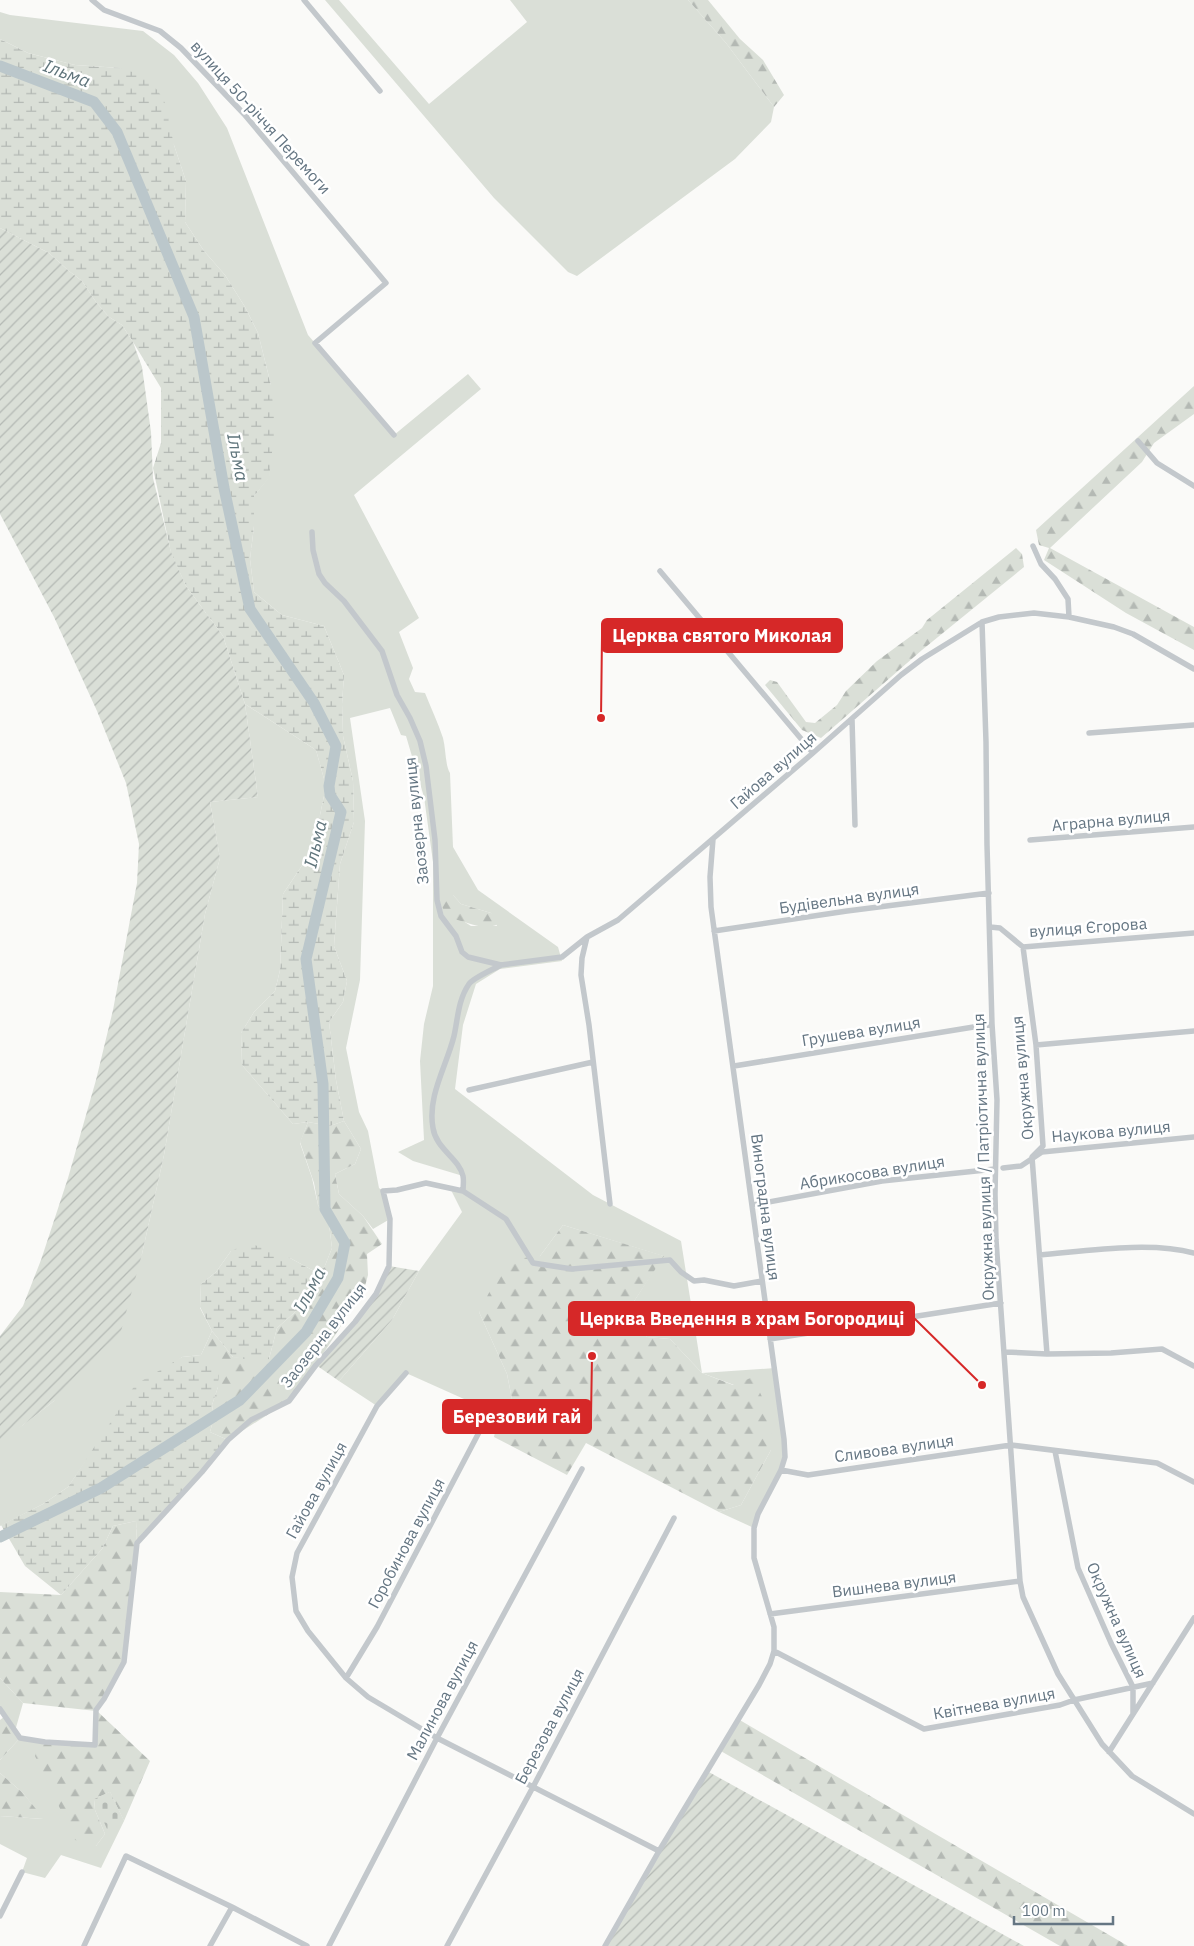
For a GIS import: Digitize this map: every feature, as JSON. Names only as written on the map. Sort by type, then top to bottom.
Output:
[{"type":"street","name":"вулиця 50-річчя Перемоги","points":[[92,0],[104,10],[160,31],[181,48],[244,114],[386,283],[315,343],[394,435]]},
{"type":"street","points":[[304,0],[380,91]]},
{"type":"street","points":[[1138,441],[1157,463],[1194,486]]},
{"type":"street","name":"Заозерна вулиця","points":[[312,532],[313,550],[319,574],[325,583],[344,601],[382,651],[396,695],[410,718],[420,741],[426,766],[435,840],[437,900],[442,916],[456,936],[462,952],[468,957],[501,965]]},
{"type":"street","points":[[1033,546],[1041,564],[1055,579],[1068,599],[1068,617]]},
{"type":"street","points":[[660,571],[813,753]]},
{"type":"street","name":"Гайова вулиця","points":[[501,965],[562,957],[587,937],[618,920],[915,664],[982,622],[998,617],[1034,613],[1068,617],[1114,626],[1133,634],[1194,669]]},
{"type":"street","name":"Окружна вулиця / Патріотична вулиця","points":[[982,622],[992,1024],[997,1100],[995,1169],[996,1240],[1020,1581],[1024,1597],[1058,1674],[1109,1752],[1132,1776],[1194,1814]]},
{"type":"street","points":[[852,719],[855,824]]},
{"type":"street","points":[[1089,733],[1194,724]]},
{"type":"street","name":"Аграрна вулиця","points":[[1030,840],[1194,827]]},
{"type":"street","name":"Виноградна вулиця","points":[[605,1946],[659,1851],[759,1685],[770,1664],[774,1651],[774,1627],[754,1558],[754,1528],[758,1514],[781,1470],[785,1457],[784,1439],[714,931],[710,877],[713,840]]},
{"type":"street","name":"Будівельна вулиця","points":[[714,931],[847,911],[988,893]]},
{"type":"street","name":"вулиця Єгорова","points":[[990,927],[1000,928],[1023,947],[1194,933]]},
{"type":"street","points":[[587,937],[582,958],[581,975],[610,1204]]},
{"type":"street","name":"Окружна вулиця","points":[[1023,947],[1036,1046],[1043,1146],[1032,1157],[1047,1354]]},
{"type":"street","points":[[501,965],[469,983],[458,1010],[454,1036],[442,1068],[432,1106],[432,1128],[437,1142],[463,1176],[463,1191],[506,1219],[533,1263],[572,1269],[670,1260],[681,1272],[694,1281],[704,1280],[734,1286],[762,1281]]},
{"type":"street","name":"Грушева вулиця","points":[[734,1066],[992,1024]]},
{"type":"street","points":[[1036,1046],[1112,1040],[1194,1030]]},
{"type":"street","points":[[470,1090],[593,1062]]},
{"type":"street","name":"Наукова вулиця","points":[[1003,1168],[1021,1166],[1032,1157],[1048,1150],[1194,1137]]},
{"type":"street","name":"Абрикосова вулиця","points":[[753,1205],[882,1181],[995,1169]]},
{"type":"street","name":"Заозерна вулиця","points":[[0,1709],[20,1738],[45,1742],[95,1745],[96,1710],[124,1662],[137,1543],[202,1472],[228,1440],[251,1420],[289,1400],[316,1365],[356,1322],[376,1294],[389,1266],[390,1219],[383,1191],[397,1190],[426,1183],[463,1191]]},
{"type":"street","points":[[1040,1255],[1130,1248],[1179,1249],[1194,1253]]},
{"type":"street","points":[[770,1339],[1001,1302]]},
{"type":"street","points":[[1004,1352],[1047,1354],[1110,1353],[1162,1349],[1194,1366]]},
{"type":"street","name":"Гайова вулиця","points":[[346,1678],[308,1631],[296,1611],[292,1577],[297,1553],[377,1406],[406,1373]]},
{"type":"street","name":"Горобинова вулиця","points":[[346,1678],[377,1627],[486,1419]]},
{"type":"street","name":"Сливова вулиця","points":[[781,1470],[808,1475],[1011,1445],[1157,1463],[1194,1482]]},
{"type":"street","name":"Окружна вулиця","points":[[1055,1451],[1078,1568],[1111,1643],[1133,1687],[1133,1713]]},
{"type":"street","name":"Малинова вулиця","points":[[329,1946],[437,1738],[582,1469]]},
{"type":"street","name":"Березова вулиця","points":[[447,1946],[674,1518]]},
{"type":"street","name":"Вишнева вулиця","points":[[770,1614],[1020,1581]]},
{"type":"street","points":[[1109,1752],[1194,1618]]},
{"type":"street","name":"Квітнева вулиця","points":[[774,1651],[924,1729],[1060,1705],[1074,1700],[1153,1683]]},
{"type":"street","points":[[346,1678],[368,1697],[437,1738],[659,1851]]},
{"type":"street","points":[[84,1946],[126,1856],[232,1907],[307,1946]]},
{"type":"street","points":[[0,1916],[22,1872]]},
{"type":"street","points":[[210,1946],[232,1907]]},
{"type":"green space","points":[[325,0],[339,0],[429,104],[527,22],[510,0],[688,0],[726,43],[774,107],[771,122],[735,159],[577,276],[568,272],[494,198]]},
{"type":"green space","points":[[688,0],[708,0],[740,39],[763,60],[784,95],[774,107],[726,43]]},
{"type":"green space","points":[[0,12],[10,15],[143,31],[174,55],[198,83],[227,128],[308,335],[394,435],[468,374],[481,389],[354,495],[419,618],[399,632],[413,668],[409,679],[415,692],[425,693],[443,738],[447,766],[450,773],[453,847],[478,890],[558,947],[562,961],[500,969],[476,984],[463,1025],[455,1089],[593,1195],[681,1241],[702,1373],[670,1339],[647,1337],[631,1306],[663,1256],[563,1225],[540,1256],[479,1312],[507,1374],[512,1399],[497,1422],[476,1413],[464,1399],[406,1373],[377,1406],[339,1381],[392,1320],[419,1271],[462,1212],[451,1190],[463,1191],[463,1176],[413,1161],[398,1152],[424,1140],[420,1061],[424,1024],[433,986],[433,862],[424,797],[406,736],[401,735],[390,708],[350,718],[365,821],[360,980],[346,1048],[359,1112],[368,1131],[379,1188],[383,1191],[390,1219],[373,1229],[363,1216],[339,1194],[335,1174],[355,1164],[361,1149],[344,1121],[336,1080],[329,1022],[343,1002],[347,981],[334,946],[340,864],[354,822],[353,781],[343,736],[342,704],[344,675],[324,626],[282,615],[254,592],[250,559],[254,526],[254,496],[269,477],[271,385],[258,333],[245,307],[225,275],[204,251],[185,222],[186,181],[174,145],[120,68],[75,65],[28,53],[0,39]],"holes":[[[453,895],[461,904],[491,913],[497,926],[471,926],[460,919]]]},
{"type":"green space","points":[[0,39],[28,53],[75,65],[120,68],[148,77],[164,100],[174,145],[186,181],[185,222],[204,251],[225,275],[245,307],[258,333],[271,385],[275,427],[269,478],[254,496],[254,526],[250,559],[254,592],[282,615],[324,626],[344,675],[342,704],[343,736],[353,781],[354,822],[340,864],[334,946],[347,981],[343,1002],[329,1022],[336,1080],[344,1121],[330,1126],[308,1122],[293,1124],[242,1065],[241,1033],[254,1012],[275,991],[280,970],[283,894],[313,849],[326,786],[316,750],[245,704],[223,636],[186,586],[171,553],[153,468],[161,443],[161,388],[122,325],[109,317],[82,281],[49,253],[0,228]]},
{"type":"green space","points":[[0,228],[49,253],[82,281],[96,302],[109,317],[122,325],[133,342],[142,367],[151,432],[153,478],[171,552],[186,586],[223,636],[245,704],[258,797],[210,802],[220,858],[205,914],[164,1155],[142,1254],[120,1335],[94,1366],[54,1401],[18,1429],[0,1440],[0,1336],[23,1306],[41,1260],[68,1178],[96,1080],[113,1010],[137,883],[139,844],[126,783],[97,711],[54,617],[0,514]]},
{"type":"green space","points":[[1194,386],[1194,414],[1154,443],[1142,462],[1050,548],[1194,627],[1194,650],[1126,613],[1044,560],[1049,548],[1039,545],[1036,530]]},
{"type":"green space","points":[[1016,548],[1022,554],[1024,567],[922,650],[821,738],[802,730],[765,685],[770,680],[777,682],[806,722],[815,723],[837,705],[846,691],[877,661],[922,628],[927,620]]},
{"type":"green space","points":[[245,704],[316,750],[326,786],[313,849],[283,894],[280,970],[275,991],[254,1012],[241,1033],[242,1065],[293,1124],[308,1122],[300,1143],[312,1178],[318,1205],[329,1224],[332,1248],[324,1268],[314,1271],[290,1258],[231,1251],[216,1272],[201,1284],[200,1308],[212,1331],[201,1355],[182,1357],[124,1405],[68,1487],[43,1504],[0,1526],[0,1439],[23,1425],[54,1401],[142,1254],[164,1155],[205,914],[220,858],[210,802],[258,797]]},
{"type":"green space","points":[[443,892],[453,895],[461,904],[491,913],[503,921],[497,925],[483,927],[448,918],[439,901]]},
{"type":"green space","points":[[344,1121],[361,1149],[355,1164],[335,1174],[339,1194],[363,1216],[382,1244],[367,1254],[368,1275],[364,1290],[316,1365],[289,1401],[228,1440],[210,1432],[214,1417],[212,1405],[218,1387],[201,1355],[212,1331],[233,1357],[269,1359],[277,1328],[302,1306],[320,1286],[314,1271],[324,1268],[332,1248],[329,1224],[318,1205],[314,1183],[300,1142],[308,1122],[330,1126]]},
{"type":"green space","points":[[563,1225],[664,1256],[631,1306],[647,1337],[670,1339],[702,1373],[733,1385],[753,1377],[772,1419],[771,1450],[741,1505],[719,1512],[586,1443],[567,1475],[494,1437],[497,1422],[512,1399],[507,1374],[479,1312],[506,1260],[540,1256]]},
{"type":"green space","points":[[249,1243],[290,1258],[314,1271],[320,1286],[302,1306],[277,1328],[269,1359],[258,1361],[233,1357],[212,1331],[200,1307],[201,1284],[216,1272],[231,1251]]},
{"type":"green space","points":[[389,1266],[419,1271],[392,1320],[339,1381],[316,1365],[363,1312]]},
{"type":"green space","points":[[201,1355],[219,1367],[218,1387],[212,1405],[214,1417],[210,1432],[228,1440],[137,1543],[136,1521],[113,1526],[102,1549],[61,1595],[25,1566],[1,1525],[43,1504],[68,1487],[135,1385],[182,1357]]},
{"type":"green space","points":[[775,1368],[785,1457],[754,1528],[719,1512],[741,1505],[771,1450],[734,1385],[702,1373]]},
{"type":"green space","points":[[136,1521],[137,1543],[124,1662],[96,1710],[150,1761],[124,1821],[110,1792],[94,1799],[95,1810],[105,1834],[96,1846],[75,1840],[35,1756],[39,1741],[95,1745],[96,1711],[23,1703],[0,1678],[0,1592],[61,1595],[102,1549],[113,1526]]},
{"type":"green space","points":[[0,1678],[23,1703],[15,1731],[0,1709]]},
{"type":"green space","points":[[5,1716],[20,1738],[0,1760],[0,1720]]},
{"type":"green space","points":[[738,1719],[1128,1946],[1060,1946],[719,1750]]},
{"type":"green space","points":[[20,1738],[39,1741],[96,1846],[105,1834],[95,1810],[94,1799],[110,1792],[124,1821],[101,1868],[61,1855],[45,1878],[22,1872],[27,1858],[0,1844],[0,1816],[43,1819],[23,1793],[0,1773],[0,1760]]},
{"type":"green space","points":[[707,1771],[1024,1946],[606,1946]]},
{"type":"green space","points":[[0,1773],[23,1793],[44,1819],[0,1816]]},
{"type":"green space","points":[[110,1792],[124,1821],[107,1829],[94,1799]]},
{"type":"waterway","name":"Ільма","points":[[0,66],[94,102],[117,132],[194,317],[224,488],[250,609],[314,703],[336,746],[329,786],[330,795],[341,812],[306,959],[323,1084],[325,1209],[345,1243],[338,1278],[306,1332],[240,1400],[101,1488],[0,1537]]},
{"type":"place","name":"Церква святого Миколая","points":[[601,718]]},
{"type":"place","name":"Березовий гай","points":[[592,1356]]},
{"type":"place","name":"Церква Введення в храм Богородиці","points":[[982,1385]]}]
